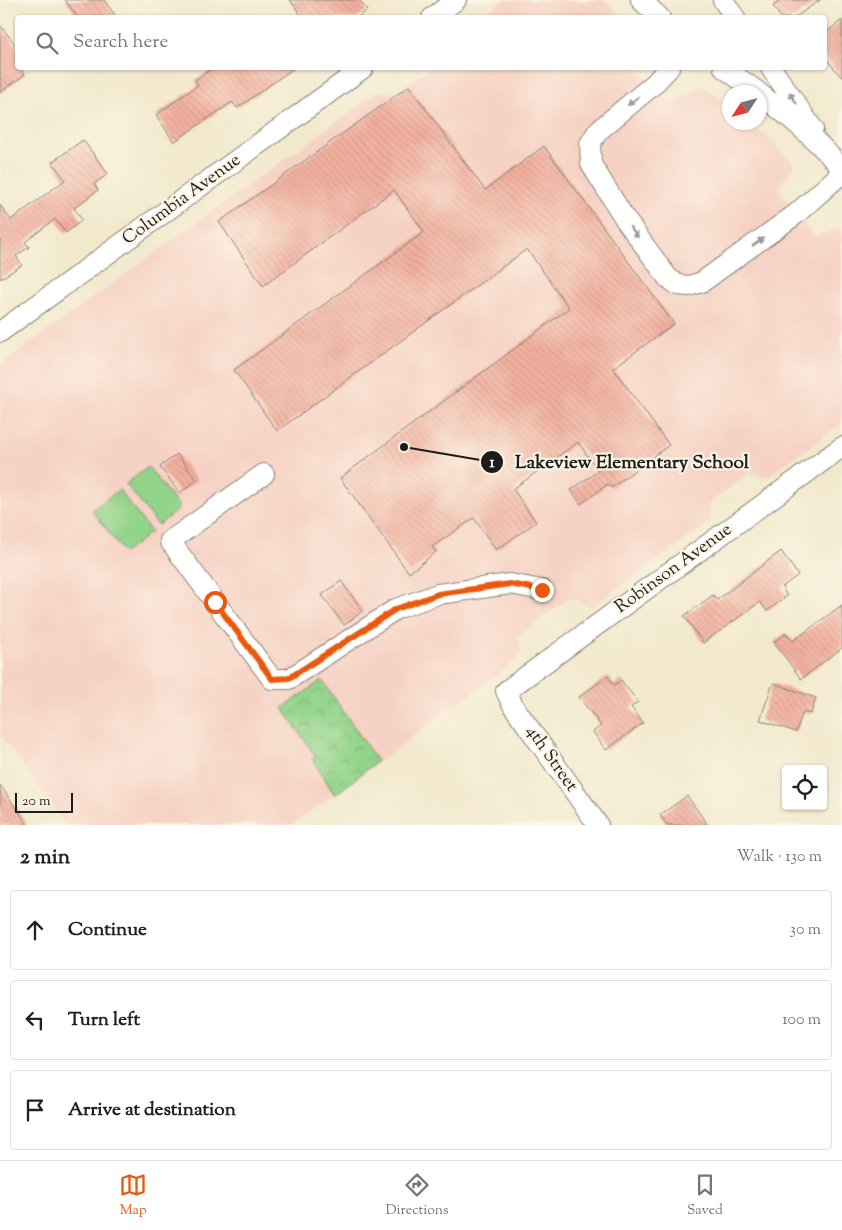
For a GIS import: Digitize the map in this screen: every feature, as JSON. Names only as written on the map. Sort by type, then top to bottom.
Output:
[{"type":"street","points":[[436,15],[456,0]]},
{"type":"street","points":[[642,0],[657,15]]},
{"type":"street","points":[[723,0],[733,15]]},
{"type":"street","name":"Columbia Avenue","points":[[0,332],[360,70]]},
{"type":"street","points":[[666,70],[654,84],[598,131],[590,144],[591,164],[625,219],[668,278],[678,285],[689,286],[702,282],[796,214],[842,171],[772,70]]},
{"type":"street","points":[[727,70],[748,85]]},
{"type":"street","points":[[767,99],[829,154]]},
{"type":"street","name":"Robinson Avenue","points":[[506,691],[842,447]]},
{"type":"street","points":[[264,474],[170,541],[272,679],[289,678],[396,609],[438,594],[510,584],[542,590]]},
{"type":"street","name":"4th Street","points":[[506,691],[514,707],[598,825]]},
{"type":"shaded area","points":[[504,0],[605,0],[619,15],[483,15]]},
{"type":"shaded area","points":[[427,70],[639,70],[674,105],[702,86],[722,101],[722,130],[758,130],[794,164],[779,190],[814,237],[842,227],[842,423],[767,477],[750,472],[709,504],[711,522],[591,607],[569,598],[518,636],[521,649],[517,660],[292,825],[66,825],[0,734],[0,365],[379,91],[394,94]]},
{"type":"green space","points":[[148,467],[180,508],[158,525],[126,484]]},
{"type":"green space","points":[[119,490],[151,532],[124,553],[92,510]]},
{"type":"green space","points":[[322,680],[377,761],[335,795],[312,759],[316,757],[283,708]]},
{"type":"building","points":[[65,0],[104,0],[115,15],[76,15]]},
{"type":"building","points":[[290,0],[359,0],[367,10],[361,15],[301,15]]},
{"type":"building","points":[[782,0],[820,0],[798,15],[779,15],[773,6]]},
{"type":"building","points":[[842,20],[842,78],[827,60],[827,32]]},
{"type":"building","points":[[0,25],[15,44],[15,70],[22,70],[25,74],[0,93]]},
{"type":"building","points":[[210,70],[291,70],[237,108],[232,102],[174,142],[156,115],[198,85],[195,80]]},
{"type":"building","points":[[409,86],[485,190],[544,146],[674,324],[613,368],[669,445],[611,488],[608,484],[581,504],[571,490],[598,471],[578,442],[513,489],[536,522],[496,550],[474,518],[432,547],[436,552],[409,573],[340,478],[569,308],[527,249],[277,431],[234,370],[424,232],[394,190],[263,286],[219,222]]},
{"type":"building","points":[[83,140],[108,174],[94,184],[98,190],[74,208],[82,220],[66,233],[55,219],[25,242],[29,247],[16,256],[22,265],[0,279],[0,205],[11,220],[65,180],[52,162]]},
{"type":"building","points":[[177,454],[197,480],[180,493],[160,467]]},
{"type":"building","points":[[781,551],[798,575],[782,587],[787,596],[767,611],[760,602],[703,643],[684,616],[713,595],[717,600]]},
{"type":"building","points":[[341,581],[363,611],[344,625],[322,595]]},
{"type":"building","points":[[842,605],[842,648],[801,679],[774,642],[786,633],[793,641]]},
{"type":"building","points":[[608,676],[614,685],[621,680],[638,702],[631,707],[643,723],[606,750],[593,732],[601,726],[579,697]]},
{"type":"building","points":[[773,683],[816,698],[811,714],[803,712],[796,732],[760,720]]},
{"type":"building","points":[[0,785],[28,825],[0,825]]},
{"type":"building","points":[[687,796],[708,825],[667,825],[660,815]]},
{"type":"place","name":"Lakeview Elementary School","points":[[404,447]]},
{"type":"route","points":[[215,602],[272,679],[289,678],[396,609],[438,594],[510,584],[542,590]]}]
